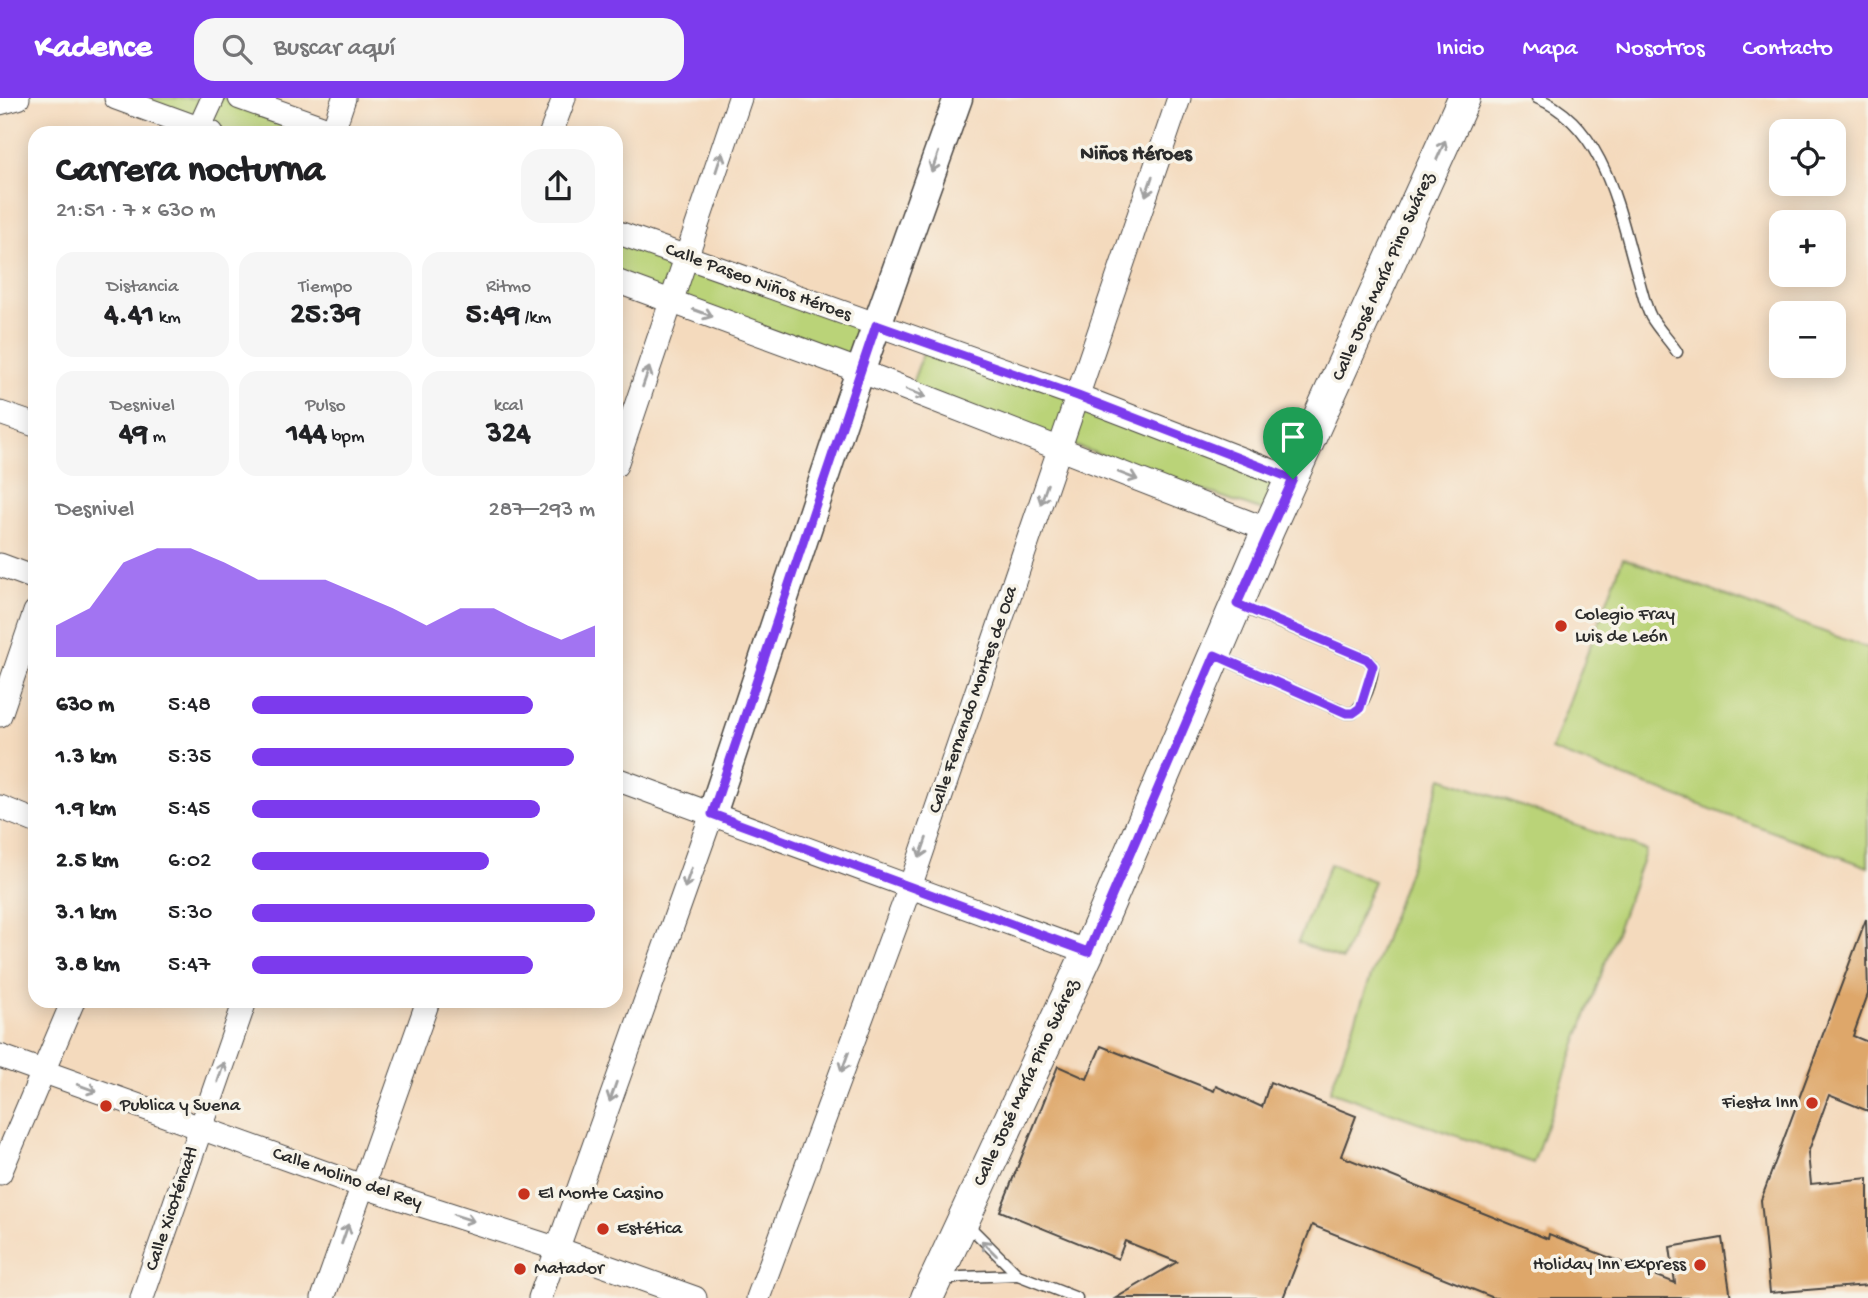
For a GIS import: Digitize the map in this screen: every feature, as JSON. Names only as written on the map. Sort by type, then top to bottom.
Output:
[{"type":"main road","name":"Calle José María Pino Suárez","points":[[930,1291],[1088,952],[1268,530],[1464,98]]},
{"type":"street","points":[[0,103],[18,98]]},
{"type":"street","points":[[116,98],[190,126]]},
{"type":"street","points":[[205,126],[213,98]]},
{"type":"street","points":[[240,98],[319,126]]},
{"type":"street","points":[[337,126],[344,98]]},
{"type":"street","points":[[554,126],[564,98]]},
{"type":"street","points":[[623,445],[740,98]]},
{"type":"street","points":[[540,1298],[712,814],[860,371],[958,98]]},
{"type":"street","name":"Calle Fernando Montes de Oca","points":[[758,1298],[910,887],[1179,98]]},
{"type":"street","name":"Calle Paseo Niños Héroes","points":[[623,235],[1078,396],[1293,479]]},
{"type":"street","points":[[623,284],[860,371],[1268,530]]},
{"type":"street","points":[[0,413],[28,423]]},
{"type":"street","points":[[0,565],[28,575]]},
{"type":"street","points":[[0,715],[28,632]]},
{"type":"street","points":[[623,782],[1088,952]]},
{"type":"street","points":[[0,807],[28,818]]},
{"type":"street","points":[[0,1173],[70,1008]]},
{"type":"street","name":"Calle Xicoténcatl","points":[[142,1298],[243,1008]]},
{"type":"street","points":[[323,1298],[426,1008]]},
{"type":"street","name":"Calle Molino del Rey","points":[[0,1056],[362,1186],[558,1249],[695,1298]]},
{"type":"lane","points":[[1536,98],[1549,103],[1577,125],[1592,145],[1611,186],[1650,316],[1677,352]]},
{"type":"lane","points":[[1215,655],[1346,713],[1353,713],[1360,708],[1373,673],[1373,666],[1367,659],[1237,604]]},
{"type":"lane","points":[[963,1219],[1018,1275]]},
{"type":"lane","points":[[930,1291],[961,1277],[1018,1275],[1077,1298]]},
{"type":"green space","points":[[116,98],[240,98],[319,126],[193,126]]},
{"type":"green space","points":[[623,235],[876,325],[860,371],[623,284]]},
{"type":"green space","points":[[927,343],[1281,469],[1263,511],[910,389]]},
{"type":"green space","points":[[1623,558],[1868,648],[1868,867],[1551,750]]},
{"type":"green space","points":[[1442,778],[1646,850],[1533,1163],[1330,1091]]},
{"type":"green space","points":[[1330,864],[1374,881],[1342,960],[1298,942]]},
{"type":"building","name":"Fiesta Inn","points":[[1866,919],[1868,994],[1853,1036],[1868,1042],[1868,1111],[1829,1095],[1808,1153],[1811,1184],[1868,1178],[1868,1285],[1770,1293],[1761,1200]]},
{"type":"building","points":[[1101,1046],[1214,1091],[1216,1086],[1262,1107],[1270,1082],[1356,1116],[1341,1156],[1548,1239],[1549,1234],[1675,1283],[1670,1247],[1722,1238],[1731,1298],[1494,1298],[1312,1225],[1283,1298],[1116,1298],[1177,1262],[1125,1241],[1118,1259],[1000,1211],[1058,1066],[1087,1079]]},
{"type":"place","name":"Colegio Fray Luis de León","points":[[1561,626]]},
{"type":"place","name":"Fiesta Inn","points":[[1812,1103]]},
{"type":"place","name":"Publica y Suena","points":[[106,1106]]},
{"type":"place","name":"El Monte Casino","points":[[524,1194]]},
{"type":"place","name":"Estética","points":[[603,1229]]},
{"type":"place","name":"Holiday Inn Express","points":[[1700,1265]]},
{"type":"place","name":"Matador","points":[[520,1269]]},
{"type":"district","name":"Niños Héroes","points":[[1136,155]]},
{"type":"route","points":[[876,325],[1078,396],[1293,479],[1237,604],[1367,659],[1373,666],[1373,673],[1360,708],[1353,713],[1346,713],[1215,655],[1088,952],[712,814],[876,325]]}]
